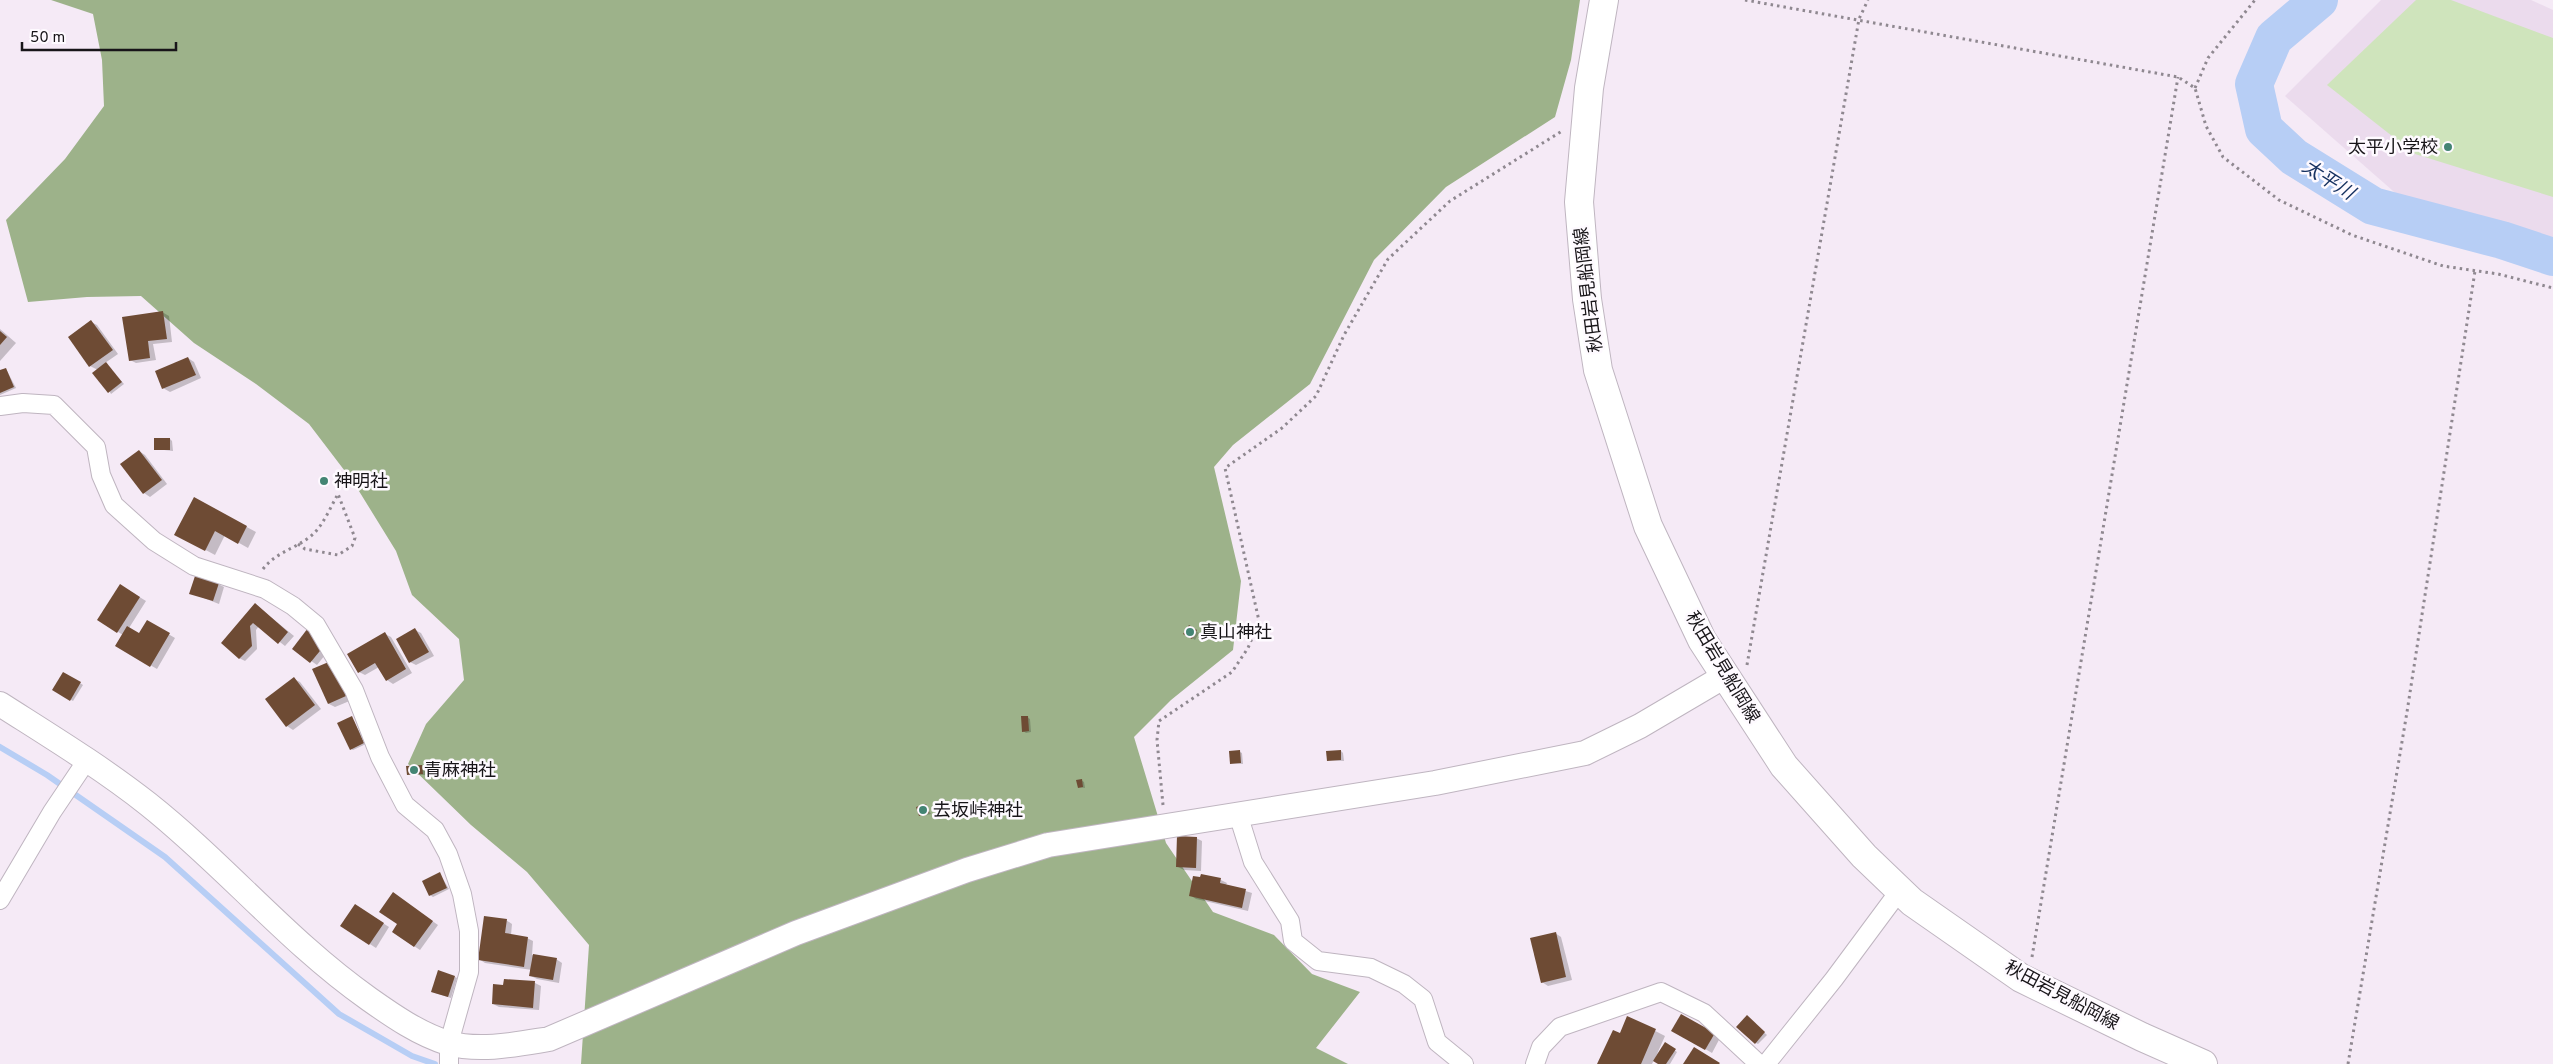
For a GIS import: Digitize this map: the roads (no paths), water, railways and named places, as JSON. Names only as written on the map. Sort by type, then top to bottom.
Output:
[{"type":"main road","name":"秋田岩見船岡線","points":[[1604,0],[1586,116],[1579,202],[1587,298],[1598,370],[1648,526],[1702,640],[1784,766],[1864,856],[1912,902],[2028,981],[2203,1064]]},
{"type":"street","points":[[0,406],[23,403],[54,405],[96,447],[101,475],[114,506],[154,542],[194,566],[266,589],[293,606],[316,625],[354,690],[380,757],[405,805],[435,830],[448,854],[462,894],[469,931],[469,972],[449,1054]]},
{"type":"street","points":[[449,1054],[473,1046],[509,1046],[549,1039],[796,933],[967,870],[1048,845],[1435,783],[1584,753],[1640,726],[1732,687]]},
{"type":"street","points":[[0,704],[87,760],[148,804],[330,972],[419,1031],[449,1054]]},
{"type":"street","points":[[0,900],[52,812],[87,760]]},
{"type":"street","points":[[1238,814],[1253,862],[1290,920],[1293,941],[1318,961],[1371,968],[1404,984],[1423,998],[1437,1042],[1464,1064]]},
{"type":"street","points":[[1766,1064],[1834,979],[1900,890]]},
{"type":"street","points":[[1535,1064],[1541,1047],[1560,1027],[1661,992],[1704,1013],[1759,1064]]},
{"type":"waterway","name":"太平川","points":[[2319,0],[2274,38],[2254,84],[2264,129],[2294,157],[2373,206],[2502,240],[2553,257]]},
{"type":"waterway","points":[[0,747],[47,775],[165,857],[339,1014],[412,1056],[435,1064]]},
{"type":"place","name":"太平小学校","points":[[2448,147]]},
{"type":"place","name":"神明社","points":[[324,481]]},
{"type":"place","name":"真山神社","points":[[1190,632]]},
{"type":"place","name":"青麻神社","points":[[414,770]]},
{"type":"place","name":"去坂峠神社","points":[[923,810]]}]
